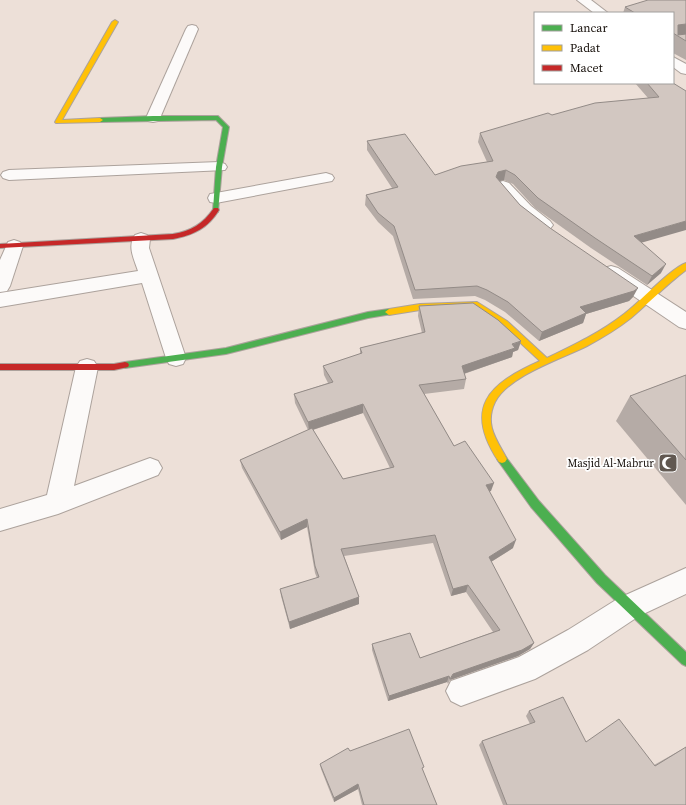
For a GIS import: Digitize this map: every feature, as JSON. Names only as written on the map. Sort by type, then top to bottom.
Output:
[{"type":"street","points":[[583,0],[601,12]]},
{"type":"street","points":[[0,286],[7,246],[179,236],[201,228],[209,222],[216,210],[219,167],[226,127],[221,120],[213,118],[153,118],[58,122],[115,22]]},
{"type":"street","points":[[153,118],[192,29]]},
{"type":"street","points":[[674,62],[686,70]]},
{"type":"street","points":[[9,175],[219,167]]},
{"type":"street","points":[[216,198],[326,178]]},
{"type":"street","points":[[503,186],[525,210],[560,237]]},
{"type":"street","points":[[140,239],[140,248],[176,358]]},
{"type":"street","points":[[598,263],[686,322]]},
{"type":"street","points":[[686,266],[618,323],[581,345],[508,382],[495,394],[487,410],[485,422],[488,433],[500,455],[535,504],[596,574],[686,660]]},
{"type":"street","points":[[0,300],[149,275]]},
{"type":"street","points":[[0,367],[114,367],[226,351],[368,315],[420,307],[474,304],[504,323],[546,362]]},
{"type":"street","points":[[58,503],[87,367]]},
{"type":"street","points":[[0,520],[58,503],[150,468]]},
{"type":"street","points":[[461,691],[525,669],[578,640],[629,607],[686,581]]},
{"type":"building","points":[[648,0],[686,0],[686,24],[678,25],[678,35],[686,34],[686,41],[674,34],[674,12],[633,12],[625,7]]},
{"type":"building","points":[[648,84],[674,84],[686,91],[686,221],[634,236],[666,264],[652,276],[538,198],[515,175],[506,170],[498,172],[496,177],[520,205],[550,228],[638,288],[634,291],[580,307],[586,313],[542,332],[508,302],[477,286],[415,290],[394,226],[378,213],[366,195],[398,187],[367,141],[405,134],[435,175],[461,166],[493,161],[480,133],[548,113],[552,115],[595,103],[659,97]]},
{"type":"building","points":[[473,303],[498,320],[521,341],[512,344],[515,348],[462,366],[466,379],[419,385],[454,446],[465,441],[494,483],[486,485],[516,540],[489,557],[534,643],[522,650],[453,674],[450,679],[449,676],[389,696],[372,644],[410,633],[420,658],[500,630],[468,585],[453,589],[435,535],[341,549],[359,597],[289,622],[280,589],[319,577],[315,566],[307,519],[280,532],[240,460],[312,428],[343,479],[394,467],[363,404],[308,422],[294,394],[333,382],[323,366],[362,353],[360,348],[425,332],[419,306]]},
{"type":"building","points":[[686,375],[686,460],[630,396]]},
{"type":"building","points":[[563,697],[586,742],[619,719],[655,766],[686,747],[686,805],[507,805],[482,741],[535,722],[529,711]]},
{"type":"building","points":[[409,729],[424,767],[422,768],[437,805],[364,805],[358,784],[334,798],[320,764],[348,748],[350,751]]},
{"type":"traffic: fast","points":[[100,120],[218,118],[226,127],[219,167],[216,210]]},
{"type":"traffic: fast","points":[[125,365],[226,351],[368,315],[389,312]]},
{"type":"traffic: fast","points":[[502,459],[535,504],[601,579],[686,660]]},
{"type":"traffic: slow","points":[[100,120],[58,122],[115,22]]},
{"type":"traffic: slow","points":[[502,459],[490,439],[486,419],[487,409],[491,400],[498,391],[507,382],[527,370],[593,339],[610,328],[627,316],[686,266]]},
{"type":"traffic: slow","points":[[389,312],[420,307],[474,304],[504,323],[546,362]]},
{"type":"traffic: jam","points":[[0,246],[173,237],[195,231],[206,223],[216,210]]},
{"type":"traffic: jam","points":[[0,367],[114,367],[125,365]]},
{"type":"place","name":"Masjid Al-Mabrur","points":[[668,463]]}]
